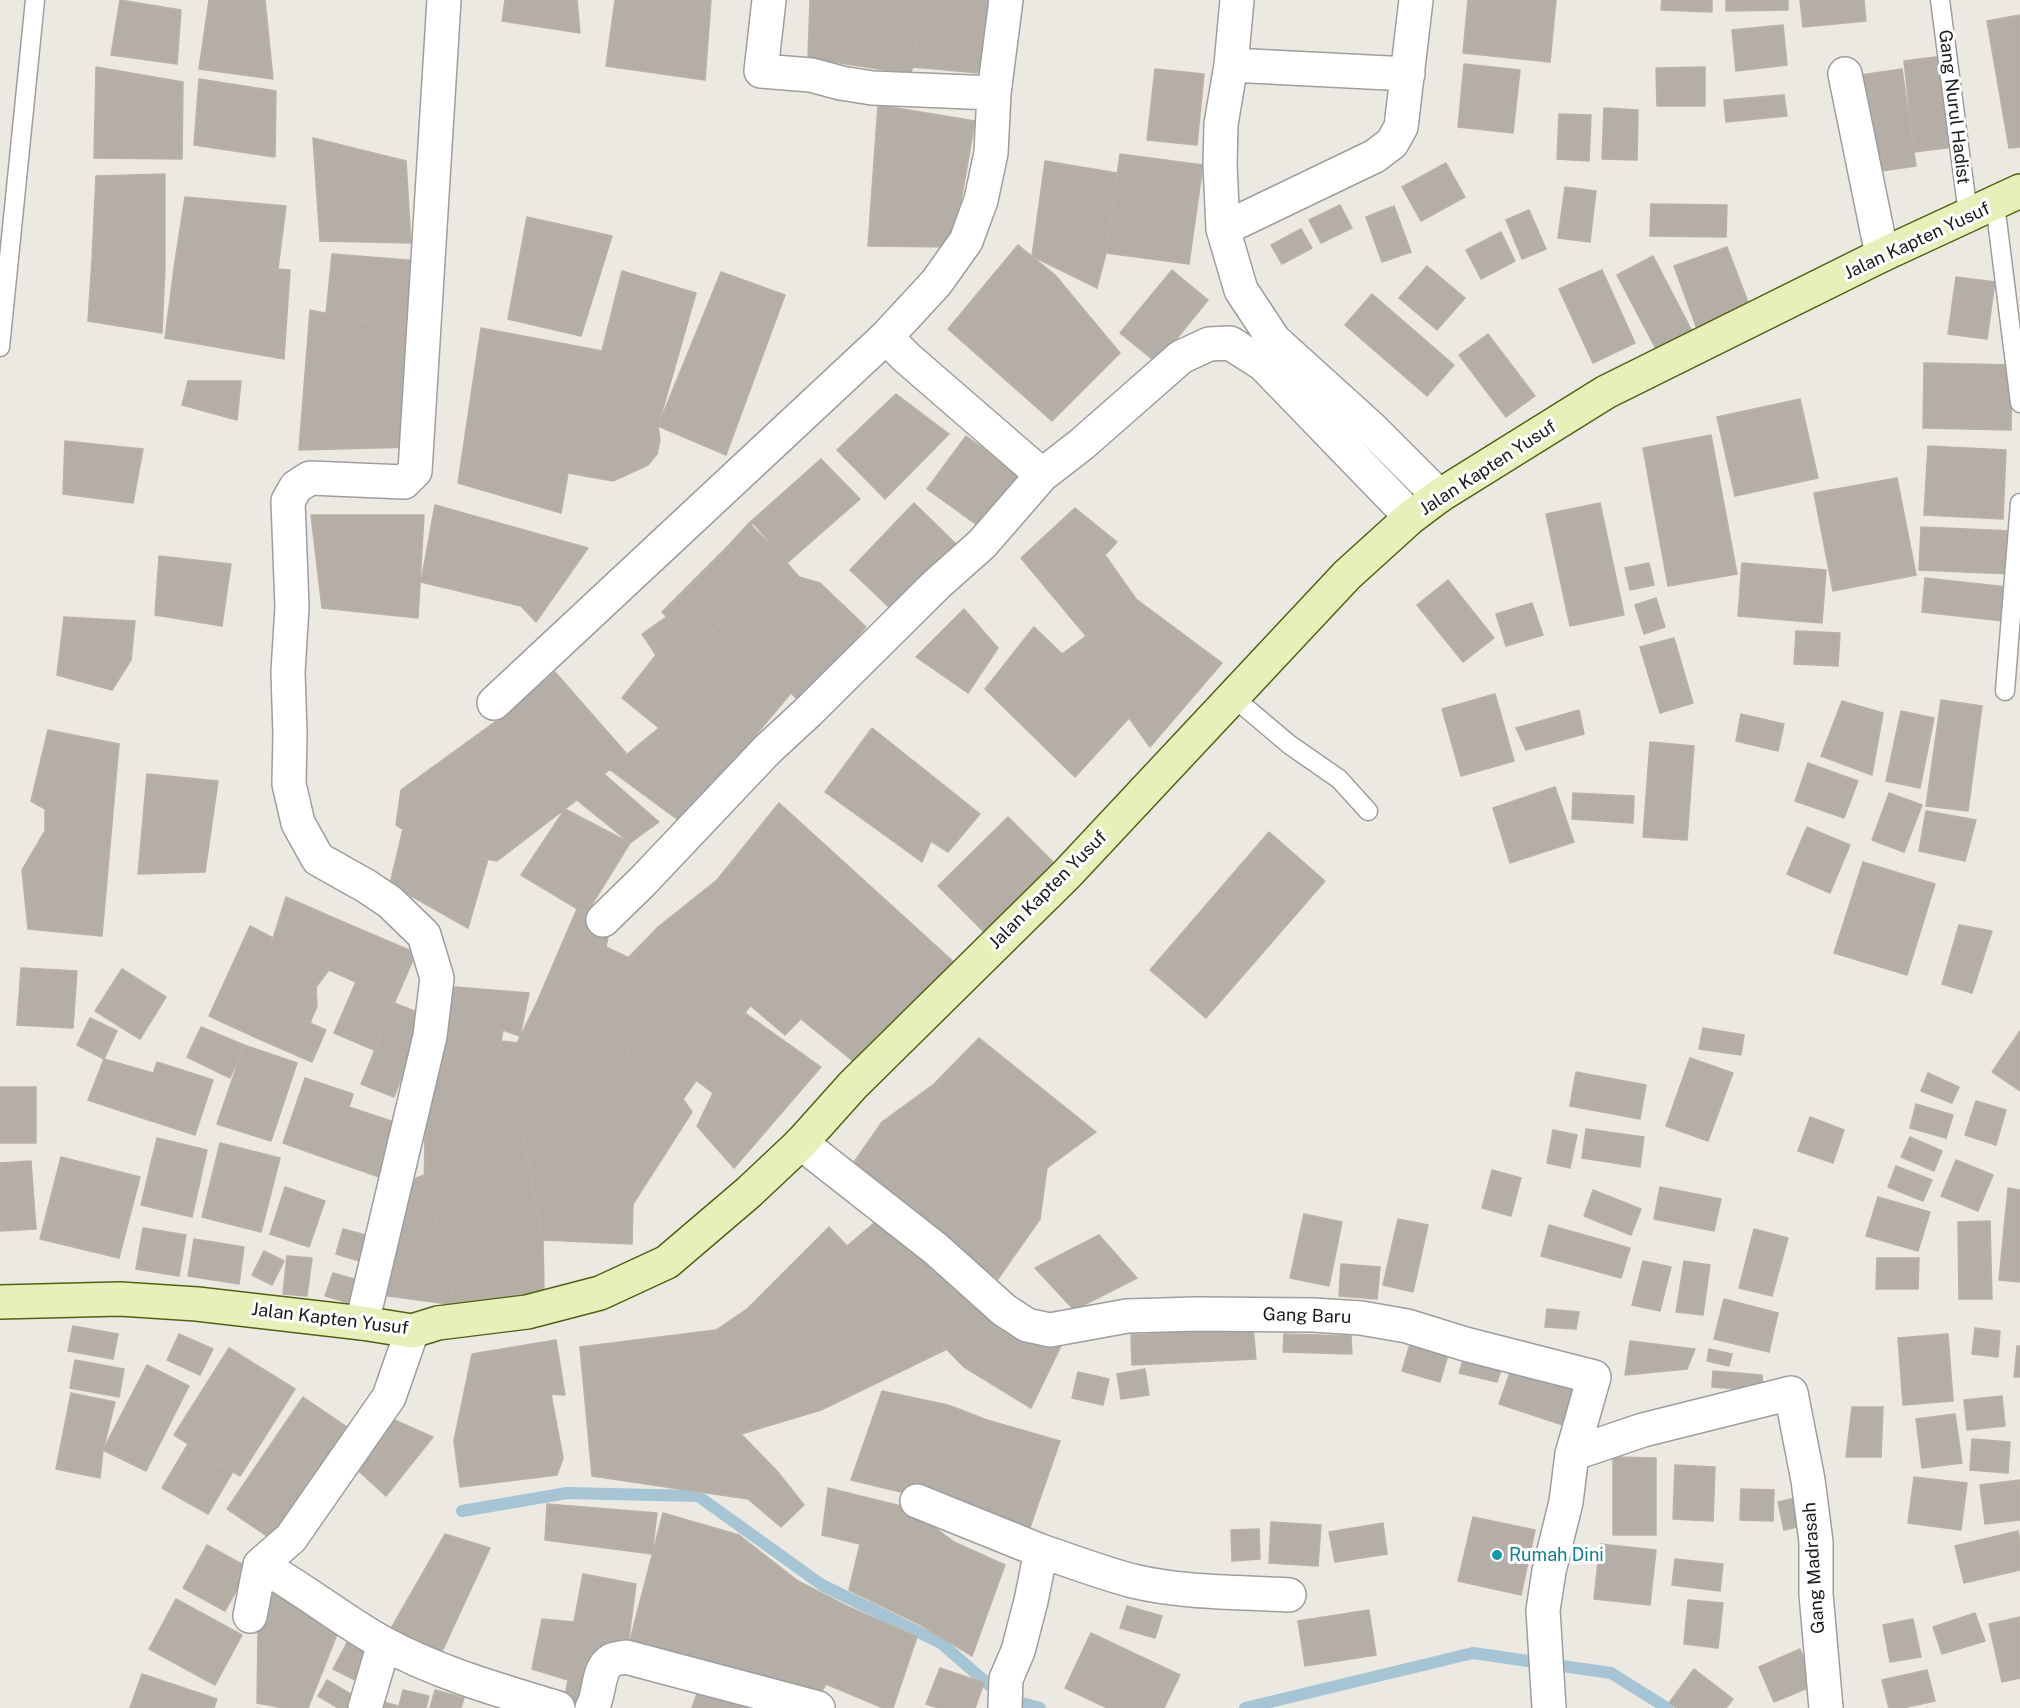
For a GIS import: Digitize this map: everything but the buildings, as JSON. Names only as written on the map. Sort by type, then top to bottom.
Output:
[{"type":"main road","name":"Jalan Kapten Yusuf","points":[[0,1302],[120,1299],[196,1304],[412,1331],[438,1323],[527,1312],[600,1293],[667,1262],[749,1192],[801,1143],[853,1084],[1067,874],[1347,575],[1411,517],[1439,496],[1606,392],[1882,255],[1994,203]]},
{"type":"street","points":[[362,1323],[430,1036],[437,978],[424,935],[390,902],[318,859],[298,823],[289,784],[288,672],[292,607],[288,501],[296,487],[310,478],[404,482],[416,471],[444,0]]},
{"type":"street","points":[[769,0],[761,71],[811,75],[872,88],[994,93]]},
{"type":"street","points":[[494,703],[886,337],[936,283],[966,241],[981,200],[991,153],[994,93],[1006,0]]},
{"type":"street","points":[[1237,0],[1231,65],[1221,124],[1220,165],[1223,229],[1241,290],[1274,340],[1370,427],[1439,496]]},
{"type":"street","points":[[1223,229],[1375,156],[1392,143],[1401,127],[1416,0]]},
{"type":"street","points":[[1231,65],[1408,74]]},
{"type":"street","points":[[1845,74],[1882,255]]},
{"type":"street","points":[[886,337],[907,358],[1042,475]]},
{"type":"street","points":[[603,920],[767,750],[816,705],[937,584],[982,544],[1042,475],[1082,444],[1181,357],[1209,344],[1230,343],[1263,364],[1411,517]]},
{"type":"street","name":"Gang Baru","points":[[801,1143],[936,1249],[1004,1310],[1027,1325],[1050,1330],[1127,1317],[1196,1314],[1313,1315],[1361,1318],[1407,1326],[1465,1344],[1594,1377],[1572,1454],[1566,1502],[1549,1572],[1543,1610],[1548,1699]]},
{"type":"street","points":[[250,1616],[260,1565],[291,1538],[389,1396],[412,1331]]},
{"type":"street","name":"Gang Madrasah","points":[[1572,1454],[1643,1430],[1791,1393],[1808,1480],[1816,1542],[1816,1594],[1826,1708]]},
{"type":"street","points":[[917,1501],[1041,1551],[1133,1581],[1224,1592],[1289,1595]]},
{"type":"street","points":[[1006,1694],[1031,1601],[1041,1551]]},
{"type":"street","points":[[260,1565],[384,1644],[465,1680],[558,1708]]},
{"type":"street","points":[[365,1708],[384,1644]]},
{"type":"street","points":[[592,1708],[602,1670],[612,1660],[626,1657],[818,1708]]},
{"type":"lane","points":[[0,346],[35,0]]},
{"type":"lane","name":"Gang Nurul Hadist","points":[[1940,0],[1994,203]]},
{"type":"lane","points":[[1994,203],[2020,403]]},
{"type":"lane","points":[[2005,691],[2020,503]]},
{"type":"lane","points":[[1232,696],[1290,746],[1339,779],[1368,811]]},
{"type":"waterway","points":[[462,1511],[567,1493],[698,1496],[822,1585],[941,1643],[1004,1698],[1040,1708]]},
{"type":"waterway","points":[[1245,1708],[1473,1653],[1611,1673],[1667,1708]]},
{"type":"place","name":"Rumah Dini","points":[[1497,1555]]}]
